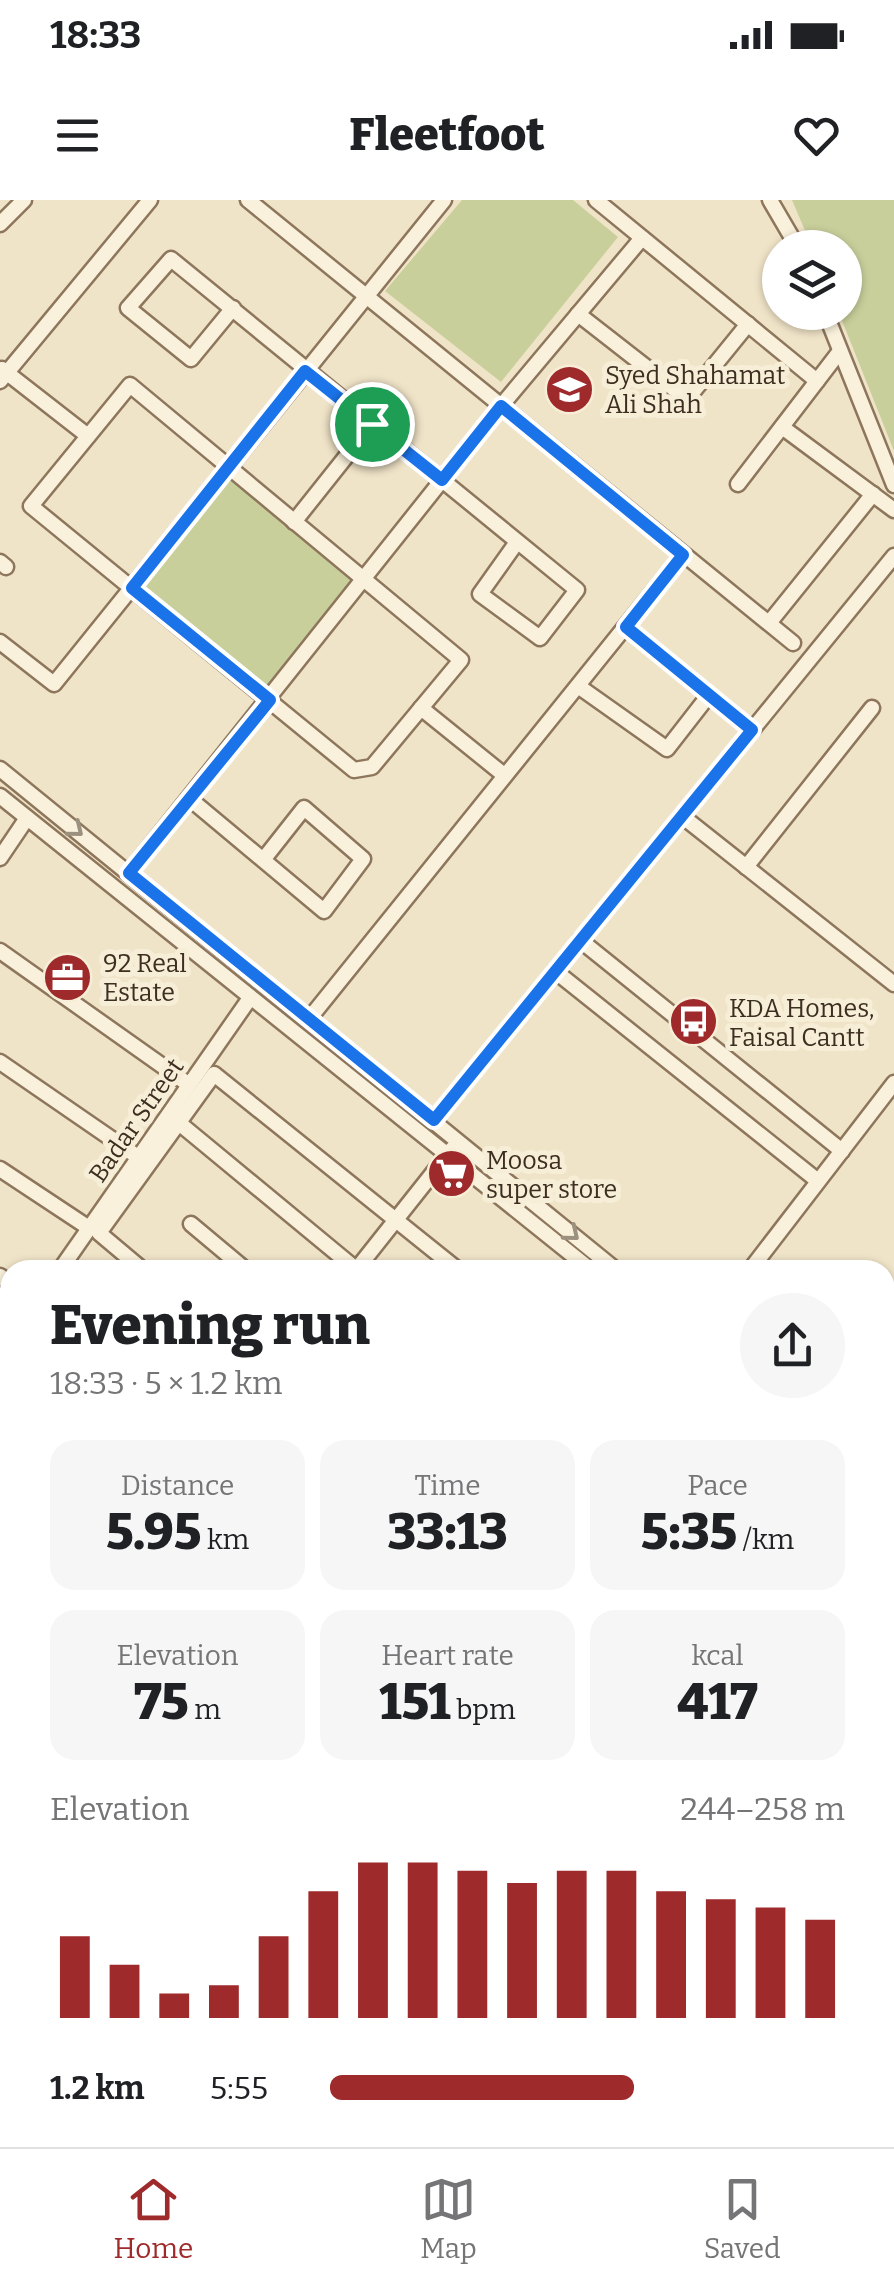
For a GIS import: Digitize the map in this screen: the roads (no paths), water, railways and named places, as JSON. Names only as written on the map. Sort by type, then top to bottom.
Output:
[{"type":"street","points":[[0,224],[24,200]]},
{"type":"street","points":[[88,436],[2,374],[150,200]]},
{"type":"street","points":[[248,200],[793,643]]},
{"type":"street","points":[[0,642],[54,684],[444,200]]},
{"type":"street","points":[[596,200],[818,381]]},
{"type":"street","points":[[770,200],[788,230]]},
{"type":"street","points":[[129,873],[501,406],[642,238]]},
{"type":"street","points":[[233,308],[191,359],[128,308],[171,259],[233,308],[305,371],[577,590],[540,638],[480,594],[517,542]]},
{"type":"street","points":[[578,314],[687,398],[748,324]]},
{"type":"street","points":[[832,330],[894,485]]},
{"type":"street","points":[[738,484],[840,351]]},
{"type":"street","points":[[130,385],[461,660],[372,767],[354,770],[32,506],[88,436],[130,385]]},
{"type":"street","points":[[294,522],[372,424]]},
{"type":"street","points":[[782,427],[894,510]]},
{"type":"street","points":[[769,623],[873,494]]},
{"type":"street","points":[[309,1020],[683,555]]},
{"type":"street","points":[[434,1120],[894,556]]},
{"type":"street","points":[[626,627],[752,730]]},
{"type":"street","points":[[578,686],[667,749],[709,695]]},
{"type":"street","points":[[421,708],[504,775]]},
{"type":"street","points":[[746,867],[872,708]]},
{"type":"street","points":[[0,770],[604,1260]]},
{"type":"street","points":[[0,796],[580,1260]]},
{"type":"street","points":[[190,798],[262,860],[324,911],[363,859],[304,808],[262,860]]},
{"type":"street","points":[[682,816],[894,984]]},
{"type":"street","points":[[0,858],[28,818]]},
{"type":"street","points":[[580,940],[842,1151]]},
{"type":"street","points":[[0,951],[188,1084]]},
{"type":"street","points":[[555,972],[818,1182]]},
{"type":"street","name":"Badar Street","points":[[67,1260],[250,998]]},
{"type":"street","points":[[0,1062],[138,1157]]},
{"type":"street","points":[[130,1260],[98,1234],[214,1074],[446,1260]]},
{"type":"street","points":[[758,1260],[894,1082]]},
{"type":"street","points":[[179,1122],[344,1260]]},
{"type":"street","points":[[364,1260],[459,1141]]},
{"type":"street","points":[[0,1169],[88,1228]]},
{"type":"street","points":[[191,1224],[234,1260]]},
{"type":"place","name":"Syed Shahamat Ali Shah","points":[[570,389]]},
{"type":"place","name":"92 Real Estate","points":[[68,977]]},
{"type":"place","name":"KDA Homes, Faisal Cantt","points":[[694,1022]]},
{"type":"place","name":"Moosa super store","points":[[451,1174]]}]
